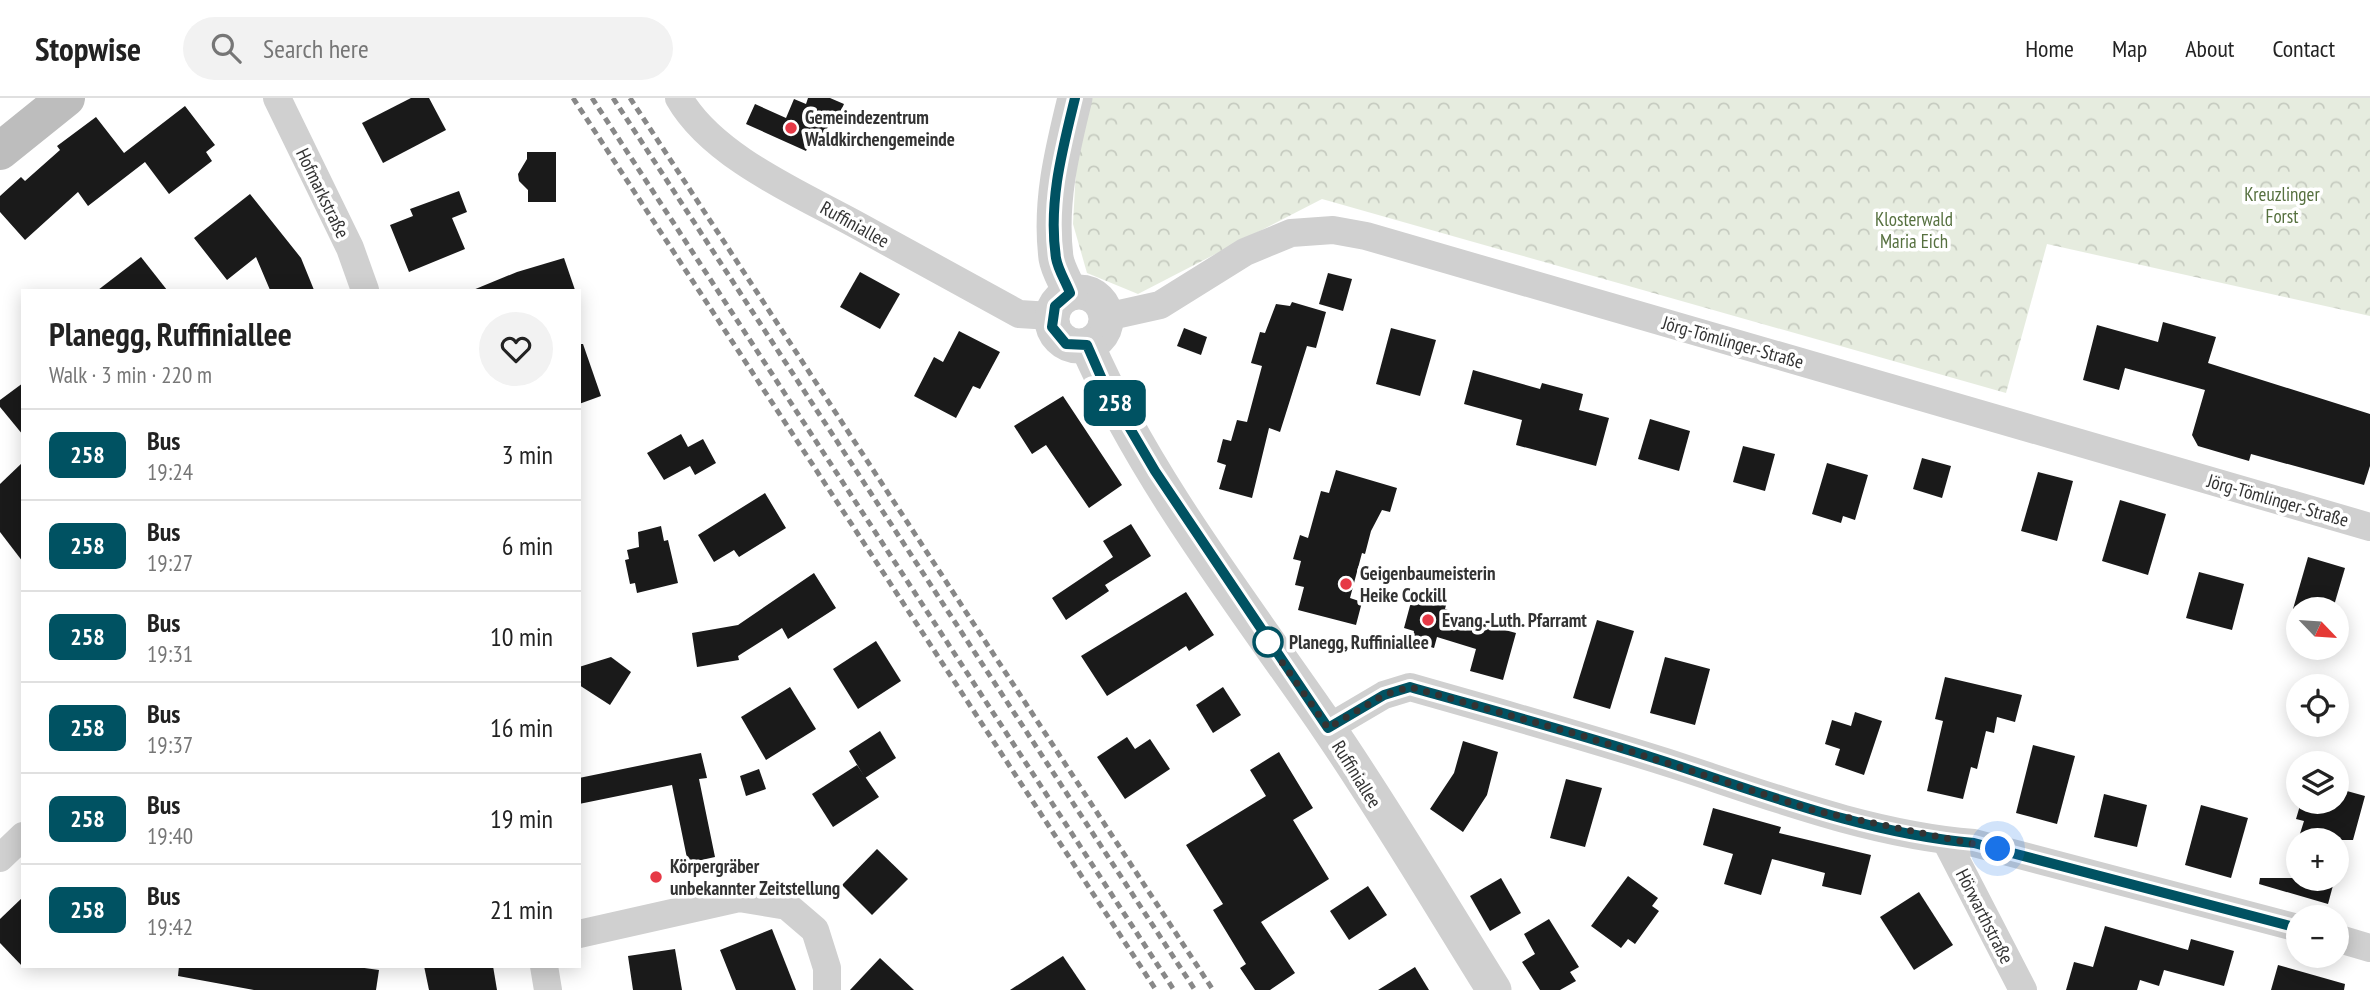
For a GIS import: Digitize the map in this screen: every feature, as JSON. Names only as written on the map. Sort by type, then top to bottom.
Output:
[{"type":"main road","points":[[0,150],[66,98]]},
{"type":"street","name":"Hofmarkstraße","points":[[277,98],[350,248],[365,289]]},
{"type":"street","name":"Ruffiniallee","points":[[679,98],[709,134],[737,156],[1019,314],[1094,296],[1104,309],[1096,331],[1105,386],[1155,471],[1328,728],[1494,990]]},
{"type":"street","points":[[1075,98],[1057,175],[1056,261],[1061,305],[1052,327],[1066,344],[1096,331]]},
{"type":"street","name":"Jörg-Tömlinger-Straße","points":[[1096,331],[1160,305],[1245,252],[1291,233],[1333,230],[1379,240],[2370,527]]},
{"type":"street","points":[[1328,728],[1384,695],[1410,687],[1583,736],[1816,811],[1947,841],[1974,843],[2286,925]]},
{"type":"street","points":[[0,858],[21,838]]},
{"type":"street","name":"Hörwarthstraße","points":[[1947,841],[2024,990]]},
{"type":"street","points":[[581,934],[739,898],[787,906],[815,930],[827,968],[827,990]]},
{"type":"street","points":[[2349,942],[2370,948]]},
{"type":"street","points":[[544,968],[548,990]]},
{"type":"green space","name":"Klosterwald Maria Eich","points":[[1091,98],[2370,98],[2370,316],[2047,244],[2006,393],[1322,199],[1138,294],[1087,273],[1073,224],[1077,151]]},
{"type":"building","points":[[411,98],[429,98],[446,130],[383,163],[362,123]]},
{"type":"building","name":"Gemeindezentrum Waldkirchengemeinde","points":[[808,98],[830,98],[844,104],[835,124],[830,122],[824,136],[815,132],[806,151],[746,124],[755,104],[786,118],[794,99],[806,104]]},
{"type":"building","points":[[185,106],[215,145],[206,152],[212,161],[169,194],[145,162],[88,206],[78,192],[25,240],[0,212],[0,196],[21,177],[25,181],[60,150],[57,146],[96,117],[124,153]]},
{"type":"building","points":[[527,152],[556,152],[556,202],[528,202],[528,190],[519,181],[518,174],[527,159]]},
{"type":"building","points":[[459,191],[467,212],[452,218],[465,249],[409,272],[390,225],[413,216],[410,209]]},
{"type":"building","points":[[250,194],[301,258],[314,289],[270,289],[256,257],[227,280],[194,238]]},
{"type":"building","points":[[141,257],[166,289],[99,289]]},
{"type":"building","points":[[564,258],[575,289],[475,289],[517,272]]},
{"type":"building","points":[[860,272],[900,294],[880,329],[840,307]]},
{"type":"building","points":[[1328,273],[1352,279],[1343,311],[1319,304]]},
{"type":"building","points":[[1292,302],[1326,312],[1316,348],[1307,346],[1280,432],[1269,428],[1252,498],[1219,489],[1226,465],[1217,462],[1223,439],[1231,441],[1237,420],[1247,422],[1262,366],[1251,363],[1260,332],[1265,333],[1276,304],[1290,306]]},
{"type":"building","points":[[2163,322],[2216,337],[2208,363],[2370,414],[2370,466],[2364,485],[2251,454],[2249,461],[2198,446],[2192,435],[2205,390],[2125,368],[2119,390],[2083,380],[2097,325],[2158,342]]},
{"type":"building","points":[[1184,328],[1207,337],[1201,355],[1177,346]]},
{"type":"building","points":[[1391,328],[1436,340],[1420,396],[1376,384]]},
{"type":"building","points":[[959,331],[1000,352],[980,389],[973,386],[956,418],[914,396],[934,357],[943,362]]},
{"type":"building","points":[[581,344],[583,344],[601,396],[581,403]]},
{"type":"building","points":[[1473,370],[1540,389],[1542,383],[1583,394],[1579,410],[1609,418],[1596,466],[1516,445],[1522,420],[1464,404]]},
{"type":"building","points":[[21,384],[21,433],[0,407],[0,400]]},
{"type":"building","points":[[1063,396],[1122,485],[1089,508],[1046,445],[1032,454],[1014,426]]},
{"type":"building","points":[[1650,419],[1690,431],[1679,471],[1638,459]]},
{"type":"building","points":[[681,434],[688,447],[703,439],[716,463],[695,475],[690,466],[664,480],[647,453]]},
{"type":"building","points":[[1743,446],[1775,454],[1765,491],[1733,482]]},
{"type":"building","points":[[1922,458],[1951,466],[1942,498],[1913,489]]},
{"type":"building","points":[[1827,463],[1868,475],[1855,520],[1843,516],[1841,523],[1812,514]]},
{"type":"building","points":[[21,464],[21,559],[0,532],[0,484]]},
{"type":"building","points":[[1336,470],[1397,488],[1390,512],[1382,510],[1371,531],[1365,554],[1362,553],[1350,598],[1362,602],[1356,625],[1298,610],[1304,587],[1295,585],[1301,561],[1293,559],[1300,535],[1308,538],[1321,491],[1329,493]]},
{"type":"building","points":[[2038,472],[2073,481],[2057,541],[2021,531]]},
{"type":"building","points":[[765,493],[786,528],[739,557],[734,550],[714,562],[698,535]]},
{"type":"building","points":[[2120,500],[2166,514],[2148,575],[2102,561]]},
{"type":"building","points":[[1131,524],[1151,556],[1105,585],[1109,591],[1066,620],[1052,598],[1113,557],[1103,541]]},
{"type":"building","points":[[661,526],[664,541],[668,540],[678,583],[637,593],[635,583],[630,584],[625,560],[629,559],[627,550],[639,547],[638,532]]},
{"type":"building","points":[[2308,557],[2345,568],[2337,597],[2296,597]]},
{"type":"building","points":[[2199,572],[2244,584],[2232,630],[2186,618]]},
{"type":"building","points":[[814,573],[836,608],[788,639],[782,628],[738,656],[739,660],[697,667],[692,633],[738,625]]},
{"type":"building","points":[[1425,591],[1448,597],[1445,609],[1451,611],[1450,615],[1516,633],[1503,680],[1470,671],[1476,649],[1437,637],[1434,648],[1411,642],[1414,631],[1404,628],[1411,602],[1422,604]]},
{"type":"building","points":[[1186,592],[1214,635],[1189,651],[1186,646],[1107,696],[1081,656]]},
{"type":"building","points":[[1597,620],[1634,631],[1610,709],[1573,698]]},
{"type":"building","points":[[876,641],[901,681],[858,709],[833,669]]},
{"type":"building","points":[[611,657],[631,672],[610,705],[581,686],[581,666]]},
{"type":"building","points":[[1665,657],[1710,669],[1695,725],[1650,713]]},
{"type":"building","points":[[1945,677],[2022,695],[2015,722],[1997,717],[1994,733],[1986,731],[1977,769],[1971,767],[1963,799],[1927,791],[1943,721],[1935,719]]},
{"type":"building","points":[[790,687],[816,729],[766,760],[741,717]]},
{"type":"building","points":[[1223,687],[1241,715],[1213,733],[1196,705]]},
{"type":"building","points":[[1855,712],[1882,721],[1864,775],[1835,765],[1840,749],[1825,744],[1832,720],[1851,726]]},
{"type":"building","points":[[880,731],[896,758],[865,778],[849,751]]},
{"type":"building","points":[[1127,737],[1135,749],[1150,739],[1170,769],[1125,799],[1097,757]]},
{"type":"building","points":[[1463,741],[1498,752],[1487,795],[1463,832],[1430,809],[1454,773]]},
{"type":"building","points":[[2033,745],[2075,756],[2057,824],[2016,813]]},
{"type":"building","points":[[1279,752],[1313,808],[1293,820],[1329,879],[1261,922],[1295,973],[1270,990],[1255,990],[1240,968],[1246,964],[1213,910],[1223,904],[1186,845],[1266,796],[1250,770]]},
{"type":"building","points":[[701,753],[707,778],[699,779],[715,857],[688,863],[672,785],[581,804],[581,778]]},
{"type":"building","points":[[857,765],[879,797],[833,827],[812,794]]},
{"type":"building","points":[[759,769],[766,789],[746,796],[740,776]]},
{"type":"building","points":[[1566,779],[1602,788],[1585,847],[1550,838]]},
{"type":"building","points":[[2349,792],[2365,796],[2353,840],[2349,840],[2349,828],[2302,828],[2304,821],[2296,819],[2297,814],[2349,814]]},
{"type":"building","points":[[2104,794],[2147,805],[2137,847],[2094,837]]},
{"type":"building","points":[[2201,805],[2248,818],[2231,878],[2185,865]]},
{"type":"building","points":[[1713,808],[1781,827],[1779,833],[1871,855],[1861,895],[1822,886],[1825,873],[1772,859],[1761,895],[1724,884],[1733,854],[1703,845]]},
{"type":"building","points":[[877,849],[908,879],[872,915],[842,885]]},
{"type":"building","points":[[1628,876],[1658,898],[1652,906],[1659,911],[1635,944],[1628,939],[1621,948],[1591,926]]},
{"type":"building","points":[[1501,878],[1521,913],[1490,931],[1470,896]]},
{"type":"building","points":[[2260,878],[2286,878],[2286,891],[2332,891],[2328,904],[2259,884]]},
{"type":"building","points":[[1368,886],[1387,915],[1349,940],[1330,911]]},
{"type":"building","points":[[1919,892],[1953,945],[1914,970],[1880,917]]},
{"type":"building","points":[[21,899],[21,965],[0,943],[0,919]]},
{"type":"building","points":[[1549,919],[1579,967],[1570,972],[1576,981],[1560,990],[1540,990],[1522,962],[1535,954],[1524,934]]},
{"type":"building","points":[[2105,926],[2188,950],[2191,939],[2234,951],[2224,986],[2164,970],[2159,986],[2140,980],[2137,990],[2066,990],[2074,962],[2093,967]]},
{"type":"building","points":[[772,929],[796,990],[736,990],[720,950]]},
{"type":"building","points":[[675,949],[682,990],[633,990],[628,956]]},
{"type":"building","points":[[1063,956],[1086,990],[1010,990]]},
{"type":"building","points":[[880,958],[914,990],[850,990]]},
{"type":"building","points":[[2278,965],[2345,984],[2344,990],[2271,990]]},
{"type":"building","points":[[1415,967],[1429,990],[1378,990]]},
{"type":"building","points":[[179,968],[379,970],[376,990],[254,990],[178,976]]},
{"type":"building","points":[[424,968],[493,968],[497,990],[429,990]]},
{"type":"railway","points":[[573,98],[1156,990]]},
{"type":"railway","points":[[592,98],[1174,990]]},
{"type":"railway","points":[[613,98],[1195,990]]},
{"type":"railway","points":[[630,98],[1213,990]]},
{"type":"bus line","name":"258","points":[[1075,98],[1057,175],[1055,218],[1056,261],[1070,293],[1061,298],[1055,306],[1051,316],[1052,327],[1066,344],[1076,347],[1087,345],[1105,386],[1155,471],[1328,728],[1384,695],[1410,687],[1583,736],[1816,811],[1947,841],[1974,843],[2286,925]]},
{"type":"place","name":"Gemeindezentrum Waldkirchengemeinde","points":[[791,128]]},
{"type":"place","name":"Geigenbaumeisterin Heike Cockill","points":[[1346,584]]},
{"type":"place","name":"Evang.-Luth. Pfarramt","points":[[1428,620]]},
{"type":"place","name":"Planegg, Ruffiniallee","points":[[1268,642]]},
{"type":"place","name":"Körpergräber unbekannter Zeitstellung","points":[[656,877]]},
{"type":"route","points":[[1268,642],[1328,728],[1384,695],[1410,687],[1583,736],[1816,811],[1947,841],[1974,843],[1998,849]]},
{"type":"park label","name":"Kreuzlinger Forst","points":[[2282,205]]}]
